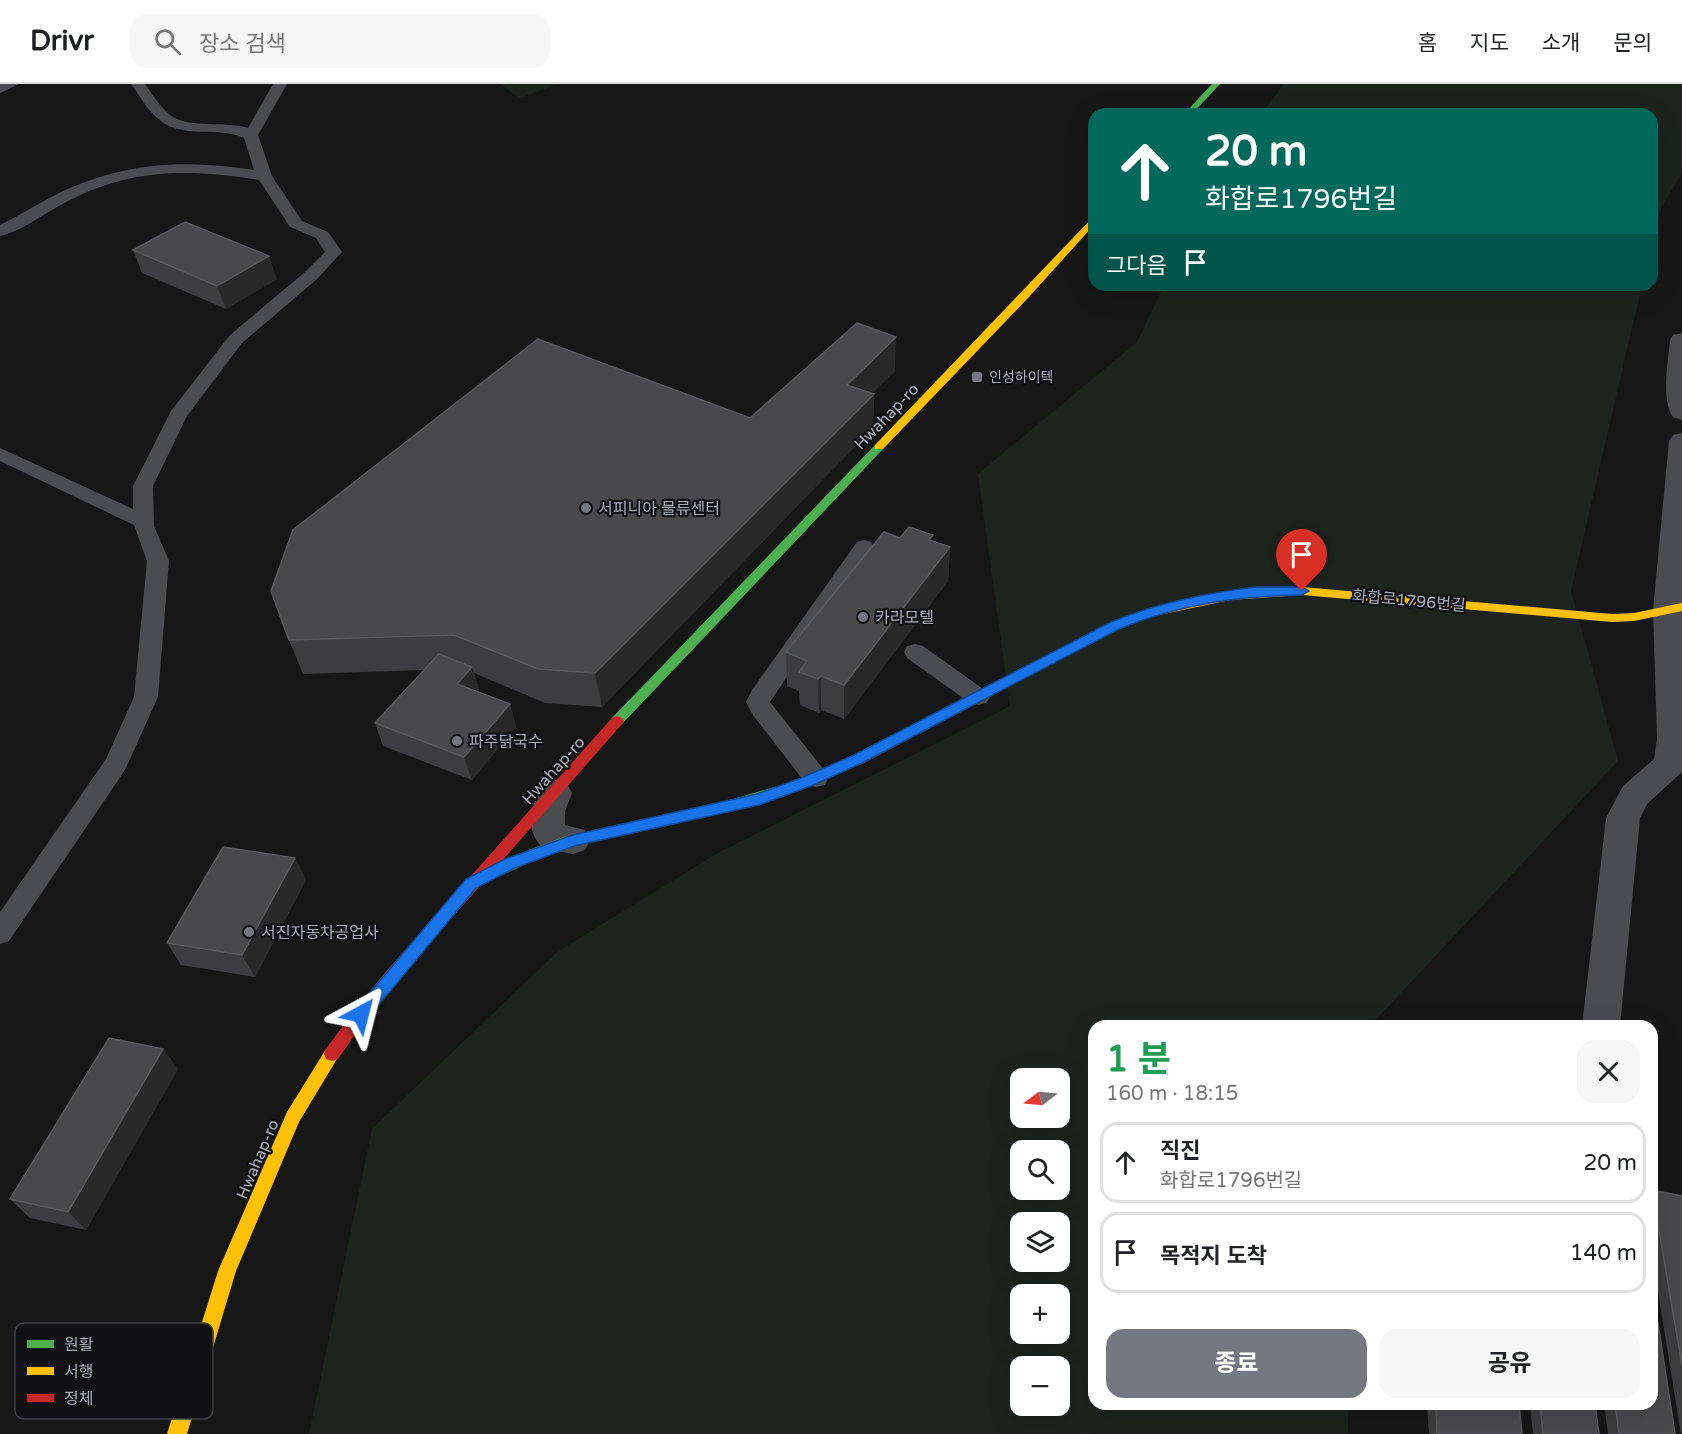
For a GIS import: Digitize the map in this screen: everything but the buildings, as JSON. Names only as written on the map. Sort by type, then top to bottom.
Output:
[{"type":"main road","points":[[1194,108],[1216,84]]},
{"type":"main road","name":"Hwahap-ro","points":[[210,1323],[226,1271],[293,1117],[336,1046],[386,983],[638,697],[1025,296],[1088,226]]},
{"type":"main road","name":"화합로1796번길","points":[[471,884],[531,854],[573,840],[759,800],[816,778],[859,759],[1115,626],[1148,612],[1216,596],[1256,591],[1302,591],[1612,618],[1634,617],[1675,609]]},
{"type":"main road","name":"Hwahap-ro","points":[[177,1434],[182,1419]]},
{"type":"street","points":[[1682,340],[1679,386],[1682,412]]},
{"type":"street","points":[[1602,1020],[1623,818],[1635,795],[1670,764],[1673,739],[1675,609],[1682,441]]},
{"type":"street","points":[[555,793],[548,811],[548,831],[555,838],[573,840]]},
{"type":"lane","points":[[0,89],[12,84]]},
{"type":"lane","points":[[0,933],[116,764],[146,698],[154,642],[158,561],[144,522],[143,486],[178,415],[246,328],[314,275],[334,252],[322,235],[296,225],[264,176],[251,135],[228,126],[170,121],[138,84]]},
{"type":"lane","points":[[251,135],[280,84]]},
{"type":"lane","points":[[0,231],[67,195],[127,172],[180,166],[205,166],[264,176]]},
{"type":"lane","points":[[0,453],[144,522]]},
{"type":"lane","points":[[816,778],[761,710],[758,702],[864,547]]},
{"type":"lane","points":[[915,652],[978,696]]},
{"type":"shaded area","points":[[501,84],[559,84],[519,98]]},
{"type":"shaded area","points":[[1284,84],[1682,84],[1682,173],[1661,208],[1658,221],[1658,108],[1266,108]]},
{"type":"shaded area","points":[[1161,291],[1641,291],[1571,591],[1618,761],[1376,1020],[1088,1020],[1088,1410],[1348,1410],[1348,1434],[309,1434],[372,1129],[557,952],[716,854],[1010,706],[978,474],[1137,342]]},
{"type":"traffic: fast","points":[[1194,108],[1216,84]]},
{"type":"traffic: fast","points":[[617,721],[879,447]]},
{"type":"traffic: fast","points":[[489,874],[553,846],[716,809],[799,785]]},
{"type":"traffic: slow","points":[[879,447],[1025,296],[1088,226]]},
{"type":"traffic: slow","points":[[1154,612],[1230,596],[1302,591],[1612,618],[1634,617],[1682,607]]},
{"type":"traffic: slow","points":[[211,1323],[227,1271],[293,1117],[332,1054]]},
{"type":"traffic: slow","points":[[177,1434],[182,1419]]},
{"type":"traffic: jam","points":[[799,785],[859,759],[1115,625],[1154,612]]},
{"type":"traffic: jam","points":[[332,1054],[362,1012],[395,973],[617,721]]},
{"type":"place","name":"인성하이텍","points":[[977,377]]},
{"type":"place","name":"서피니아 물류센터","points":[[586,508]]},
{"type":"place","name":"카라모텔","points":[[863,617]]},
{"type":"place","name":"파주닭국수","points":[[457,741]]},
{"type":"place","name":"서진자동차공업사","points":[[249,932]]},
{"type":"route","points":[[361,1014],[471,884],[510,863],[573,840],[759,800],[806,782],[859,759],[1115,626],[1148,612],[1216,596],[1256,591],[1302,591]]}]
